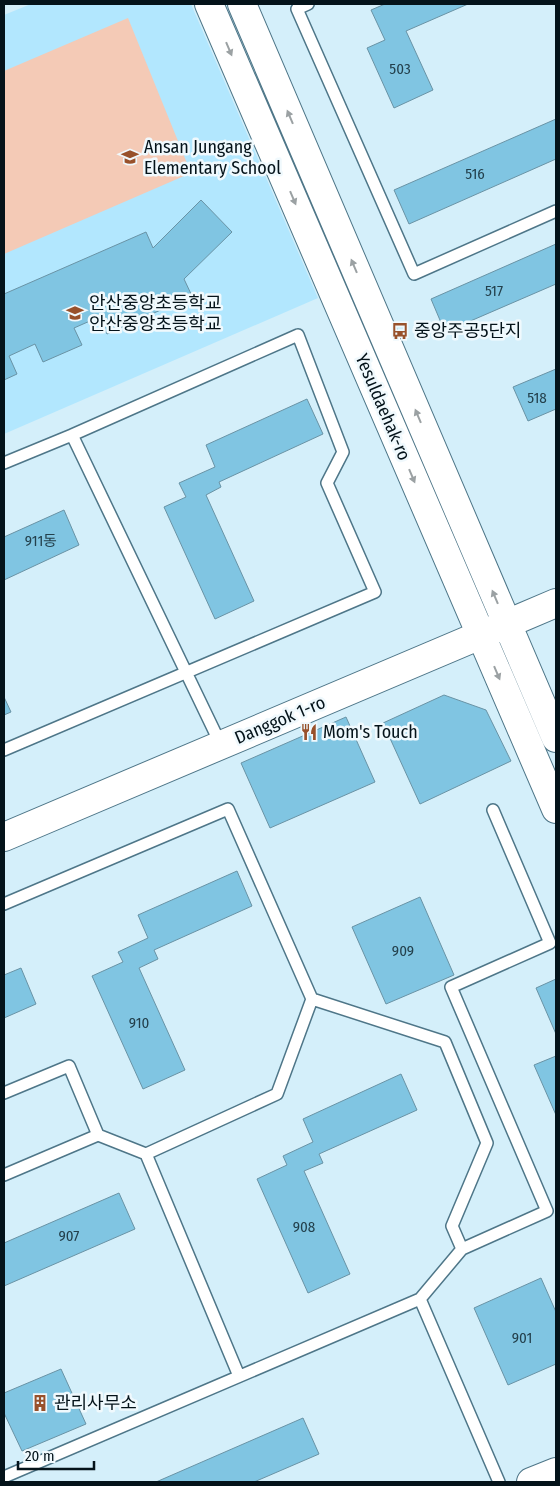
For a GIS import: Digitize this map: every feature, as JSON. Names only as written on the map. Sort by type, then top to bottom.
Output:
[{"type":"street","name":"Yesuldaehak-ro","points":[[210,4],[556,810]]},
{"type":"street","name":"Yesuldaehak-ro","points":[[242,4],[556,738]]},
{"type":"street","name":"Danggok 1-ro","points":[[4,837],[556,603]]},
{"type":"lane","points":[[308,4],[297,9],[414,274],[556,211]]},
{"type":"lane","points":[[4,464],[298,335],[343,452],[327,483],[375,592],[4,750]]},
{"type":"lane","points":[[72,435],[221,745]]},
{"type":"lane","points":[[4,904],[228,810],[312,999],[277,1094],[146,1154]]},
{"type":"lane","points":[[4,1476],[420,1298],[462,1248],[547,1211],[451,987],[550,944],[493,810]]},
{"type":"lane","points":[[312,999],[445,1042],[487,1143],[452,1226],[462,1248]]},
{"type":"lane","points":[[4,1093],[69,1066],[98,1135]]},
{"type":"lane","points":[[4,1175],[98,1135],[146,1154],[239,1376]]},
{"type":"lane","points":[[420,1298],[499,1482]]},
{"type":"shaded area","name":"Ansan Jungang Elementary School","points":[[31,4],[191,4],[318,298],[4,434],[4,15]]},
{"type":"shaded area","points":[[128,18],[191,173],[4,254],[4,71]]},
{"type":"building","points":[[385,4],[468,4],[406,31],[433,90],[394,108],[367,48],[385,40],[371,10]]},
{"type":"building","points":[[556,119],[556,159],[409,224],[394,190]]},
{"type":"building","points":[[201,200],[232,232],[184,279],[192,296],[107,334],[99,317],[74,328],[82,345],[43,362],[35,344],[9,356],[17,374],[4,380],[4,294],[146,232],[153,248]]},
{"type":"building","points":[[556,244],[556,284],[445,332],[431,299]]},
{"type":"building","points":[[556,369],[556,409],[528,421],[513,387]]},
{"type":"building","points":[[307,399],[323,434],[219,482],[221,487],[206,495],[254,601],[215,619],[164,507],[186,497],[179,483],[215,467],[206,445]]},
{"type":"building","points":[[64,510],[79,545],[4,580],[4,537]]},
{"type":"building","points":[[444,695],[486,710],[511,761],[420,804],[383,723]]},
{"type":"building","points":[[4,697],[11,712],[4,715]]},
{"type":"building","points":[[346,717],[375,782],[270,828],[241,763]]},
{"type":"building","points":[[237,871],[252,906],[154,950],[158,959],[139,968],[185,1070],[143,1089],[92,976],[123,962],[118,952],[148,938],[138,915]]},
{"type":"building","points":[[420,897],[454,975],[386,1004],[352,927]]},
{"type":"building","points":[[21,968],[36,1004],[4,1018],[4,975]]},
{"type":"building","points":[[556,979],[556,1034],[536,988]]},
{"type":"building","points":[[556,1056],[556,1115],[534,1065]]},
{"type":"building","points":[[401,1074],[417,1110],[319,1154],[323,1163],[304,1171],[350,1274],[308,1293],[257,1179],[287,1165],[283,1156],[313,1142],[303,1119]]},
{"type":"building","points":[[119,1193],[135,1229],[4,1286],[4,1243]]},
{"type":"building","points":[[541,1278],[556,1312],[556,1364],[508,1385],[474,1308]]},
{"type":"building","name":"관리사무소","points":[[61,1369],[86,1424],[22,1451],[4,1413],[4,1393]]},
{"type":"building","points":[[303,1418],[319,1454],[254,1482],[156,1482]]},
{"type":"place","name":"Ansan Jungang Elementary School","points":[[130,157]]},
{"type":"place","name":"안산중앙초등학교 안산중앙초등학교","points":[[75,313]]},
{"type":"place","name":"중앙주공5단지","points":[[400,331]]},
{"type":"place","name":"Mom's Touch","points":[[309,732]]},
{"type":"place","name":"관리사무소","points":[[40,1403]]}]
